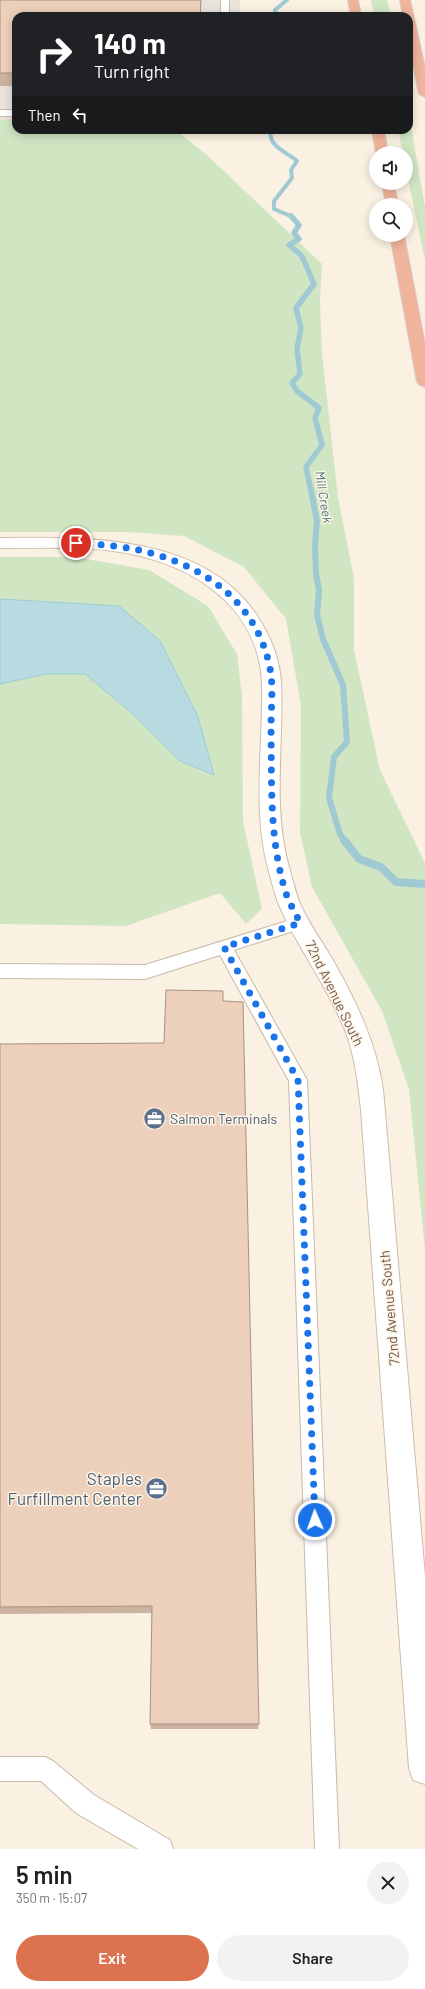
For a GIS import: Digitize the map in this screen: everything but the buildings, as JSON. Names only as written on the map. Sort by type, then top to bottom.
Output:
[{"type":"highway","points":[[353,0],[355,12]]},
{"type":"highway","points":[[405,0],[408,12]]},
{"type":"highway","points":[[413,36],[425,94]]},
{"type":"highway","points":[[379,134],[381,146]]},
{"type":"highway","points":[[399,242],[425,382]]},
{"type":"street","name":"72nd Avenue South","points":[[0,543],[76,543],[116,547],[153,553],[184,564],[235,598],[250,618],[262,641],[271,674],[272,810],[275,852],[285,892],[358,1033],[365,1056],[369,1082],[373,1110],[425,1768]]},
{"type":"lane","points":[[225,0],[225,12]]},
{"type":"lane","points":[[0,113],[12,113]]},
{"type":"lane","points":[[0,971],[145,972],[300,923]]},
{"type":"lane","points":[[224,947],[298,1080],[327,1849]]},
{"type":"lane","points":[[0,1769],[45,1769],[85,1804],[161,1849]]},
{"type":"shaded area","points":[[0,0],[240,0],[239,12],[12,12],[12,120],[0,120]]},
{"type":"green space","points":[[371,0],[387,0],[390,12],[373,12]]},
{"type":"green space","points":[[0,120],[12,120],[12,134],[181,134],[209,157],[322,264],[320,302],[322,353],[338,497],[354,579],[354,650],[380,770],[425,863],[425,1251],[409,1089],[382,1011],[312,887],[300,832],[301,706],[286,619],[244,567],[184,536],[128,532],[0,532]]},
{"type":"green space","points":[[399,134],[412,134],[425,207],[425,260],[410,190],[413,190],[413,146],[401,146]]},
{"type":"green space","points":[[0,557],[75,557],[149,570],[208,606],[237,654],[242,696],[243,821],[262,909],[246,924],[220,893],[126,926],[0,924],[0,684],[45,674],[85,674],[133,714],[119,606],[0,599]]},
{"type":"water","points":[[0,599],[119,606],[160,641],[198,717],[214,775],[180,761],[133,714],[85,674],[45,674],[0,684]]},
{"type":"waterway","name":"Mill Creek","points":[[275,12],[275,10],[287,0]]},
{"type":"waterway","name":"Mill Creek","points":[[271,134],[272,140],[275,144],[297,161],[291,170],[292,178],[274,201],[274,209],[291,216]]},
{"type":"waterway","name":"Mill Creek","points":[[291,216],[299,225],[294,233],[299,239],[289,245],[302,256],[314,284],[296,308],[301,328],[297,349],[300,374],[292,383],[297,391],[319,408],[315,418],[322,445],[306,467],[311,491]]},
{"type":"waterway","name":"Mill Creek","points":[[311,490],[317,521],[315,545],[316,574],[319,590],[317,615],[323,639],[343,685],[347,742],[334,757],[329,798],[340,834],[345,841]]},
{"type":"waterway","name":"Mill Creek","points":[[344,840],[359,859],[381,867],[396,882],[425,884]]},
{"type":"place","name":"Salmon Terminals","points":[[155,1118]]},
{"type":"place","name":"Staples Furfillment Center","points":[[157,1488]]},
{"type":"route","points":[[76,543],[153,553],[184,564],[213,582],[235,598],[250,618],[262,641],[271,674],[272,810],[275,852],[285,892],[300,923],[224,947],[298,1080],[315,1520]]}]
